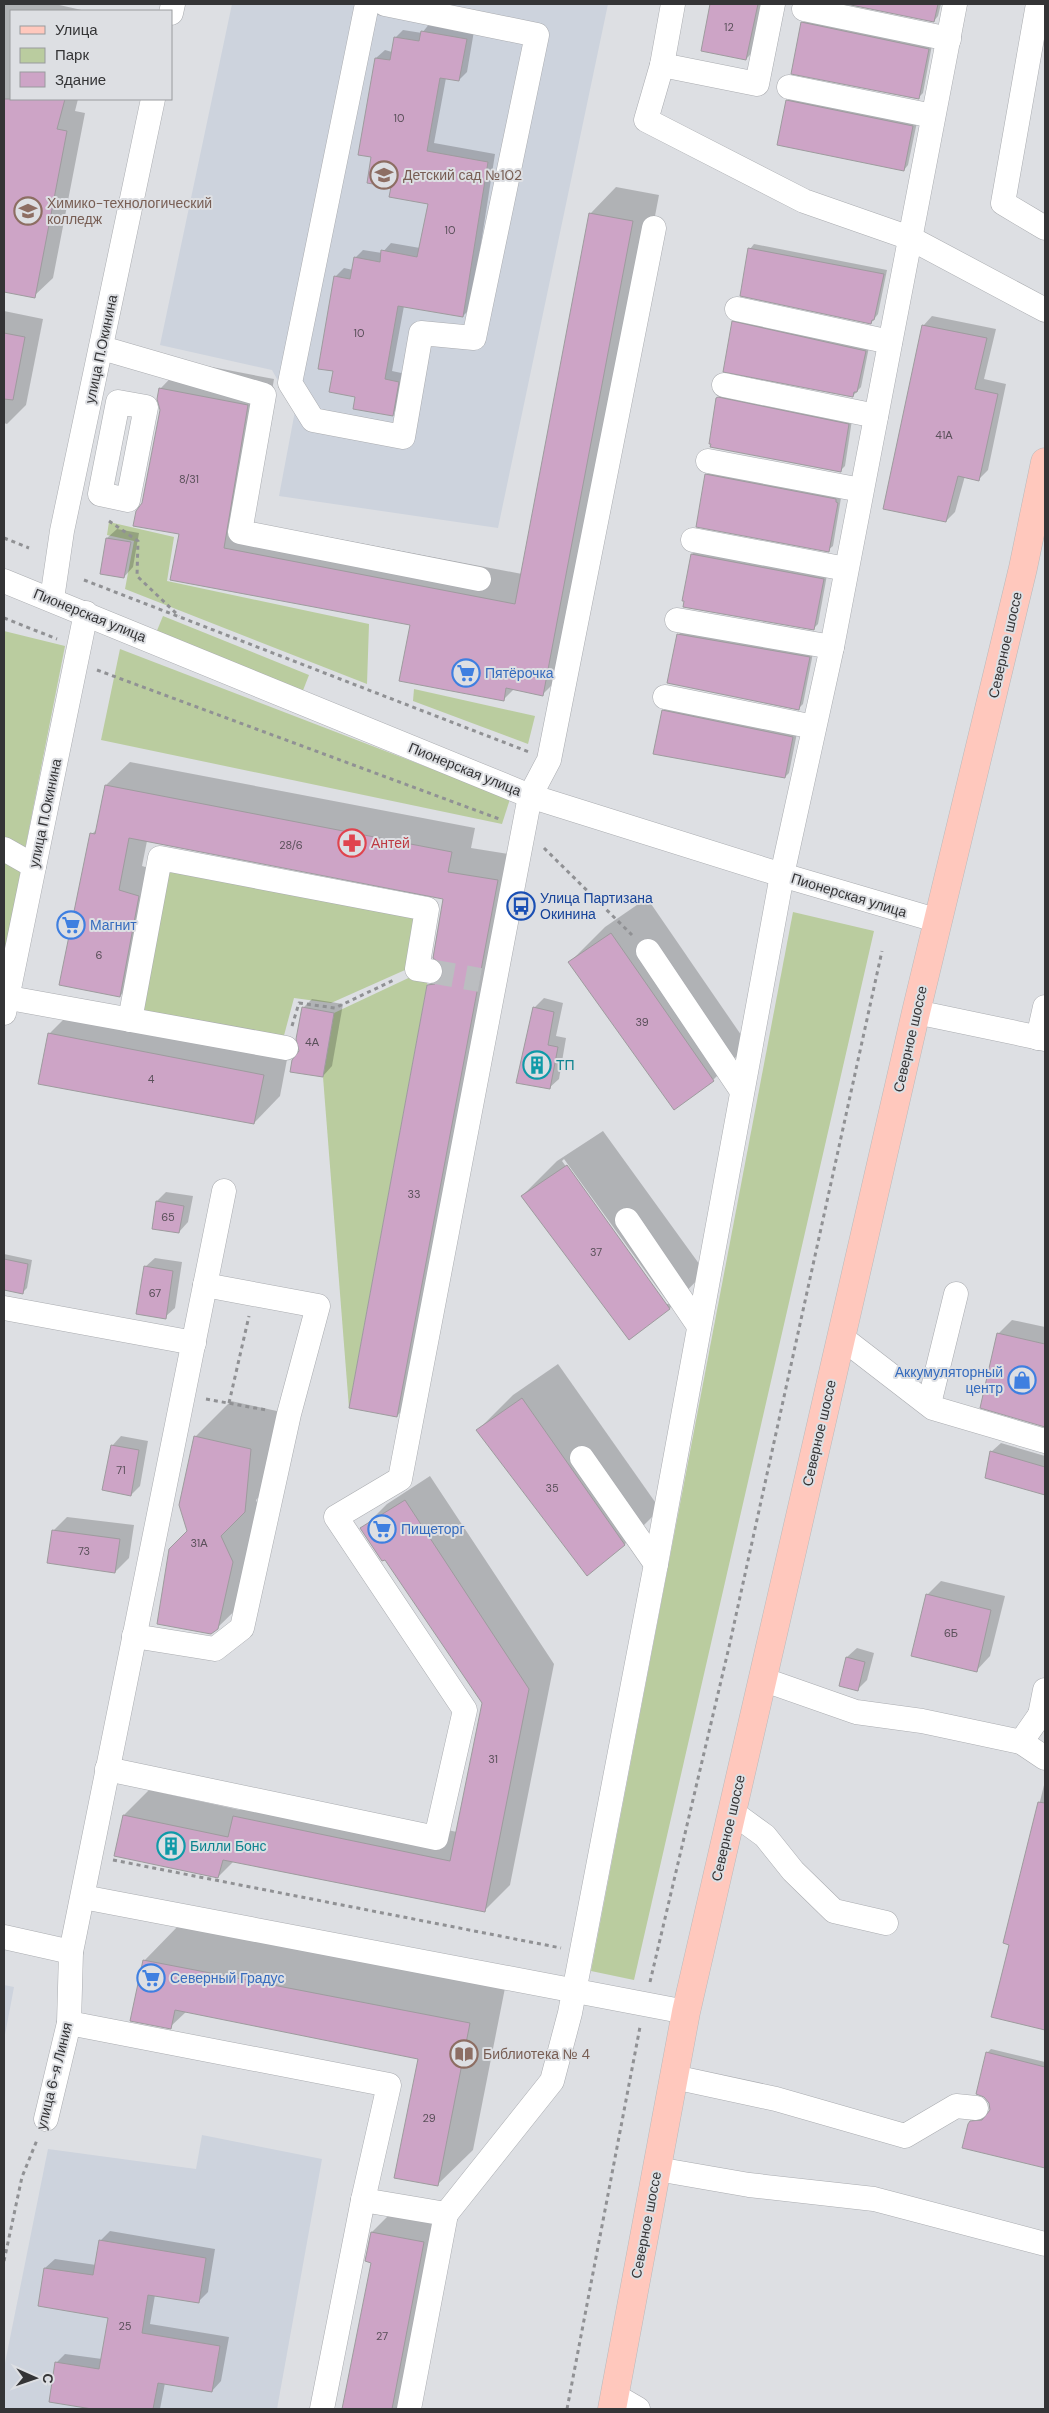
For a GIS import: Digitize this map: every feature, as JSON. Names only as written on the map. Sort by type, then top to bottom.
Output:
[{"type":"main road","name":"Северное шоссе","points":[[613,2402],[686,2012],[916,1012],[1021,578],[1045,462]]},
{"type":"street","points":[[367,4],[290,383],[313,420],[403,437],[421,333],[474,338],[537,35],[385,4]]},
{"type":"street","points":[[673,4],[662,65],[646,120],[804,201],[910,238],[1045,310]]},
{"type":"street","points":[[662,65],[757,84],[773,4]]},
{"type":"street","points":[[409,2409],[446,2214],[552,2081],[570,2013],[656,1564],[782,875],[832,647],[860,490],[956,4]]},
{"type":"street","points":[[1038,4],[1003,203],[1045,228]]},
{"type":"street","points":[[804,9],[949,39]]},
{"type":"street","points":[[788,87],[934,116]]},
{"type":"street","name":"улица П.Окинина","points":[[52,599],[62,531],[153,100]]},
{"type":"street","points":[[107,1769],[436,1838],[465,1710],[336,1517],[400,1480],[487,981],[530,796],[549,760],[654,228]]},
{"type":"street","points":[[737,309],[890,342]]},
{"type":"street","points":[[102,348],[264,395],[240,532],[479,579]]},
{"type":"street","points":[[724,385],[876,416]]},
{"type":"street","points":[[708,461],[860,490]]},
{"type":"street","points":[[693,540],[846,569]]},
{"type":"street","name":"Пионерская улица","points":[[4,581],[530,796],[782,875],[939,921]]},
{"type":"street","name":"улица П.Окинина","points":[[5,1003],[86,613]]},
{"type":"street","points":[[677,620],[832,647]]},
{"type":"street","points":[[664,697],[814,727]]},
{"type":"street","points":[[4,848],[34,866]]},
{"type":"street","points":[[130,1020],[160,858],[428,909],[424,970]]},
{"type":"street","points":[[648,951],[742,1092]]},
{"type":"street","points":[[5,1003],[130,1020],[286,1048]]},
{"type":"street","points":[[916,1012],[1042,1038],[1045,1007]]},
{"type":"street","name":"улица 6-я Линия","points":[[46,2119],[69,2023],[71,1952],[224,1191]]},
{"type":"street","points":[[626,1220],[699,1326]]},
{"type":"street","points":[[134,1636],[215,1649],[242,1628],[289,1414],[318,1306],[205,1285]]},
{"type":"street","points":[[929,1404],[956,1294]]},
{"type":"street","points":[[4,1308],[194,1343]]},
{"type":"street","points":[[841,1337],[929,1404],[1045,1441]]},
{"type":"street","points":[[582,1458],[656,1564]]},
{"type":"street","points":[[762,1679],[856,1712],[922,1721],[1022,1742],[1045,1758]]},
{"type":"street","points":[[1022,1742],[1043,1715],[1045,1690]]},
{"type":"street","points":[[732,1812],[765,1836],[793,1870],[834,1910],[886,1923]]},
{"type":"street","points":[[82,1897],[686,2012]]},
{"type":"street","points":[[4,1937],[71,1952]]},
{"type":"street","points":[[69,2023],[389,2085],[363,2200],[322,2409]]},
{"type":"street","points":[[674,2077],[776,2099],[905,2136],[956,2106],[976,2108]]},
{"type":"street","points":[[657,2168],[749,2185],[874,2200],[1045,2244]]},
{"type":"street","points":[[363,2200],[446,2214]]},
{"type":"street","points":[[613,2402],[638,2409]]},
{"type":"path","points":[[106,519],[138,541],[137,576],[181,618]]},
{"type":"path","points":[[4,538],[29,548]]},
{"type":"path","points":[[84,580],[549,760]]},
{"type":"path","points":[[4,618],[58,640]]},
{"type":"path","points":[[92,668],[524,828],[648,951]]},
{"type":"path","points":[[567,2409],[645,2004],[729,1647],[882,951]]},
{"type":"path","points":[[286,1048],[299,1003],[335,1008],[424,970]]},
{"type":"path","points":[[229,1403],[254,1294]]},
{"type":"path","points":[[184,1395],[289,1414]]},
{"type":"path","points":[[90,1856],[581,1952]]},
{"type":"path","name":"улица 6-я Линия","points":[[4,2261],[22,2177],[46,2119]]},
{"type":"shaded area","name":"Детский сад №102","points":[[232,4],[608,4],[498,528],[279,496],[295,411],[272,370],[160,345]]},
{"type":"shaded area","points":[[4,1985],[14,1987],[4,2040]]},
{"type":"shaded area","points":[[202,2135],[322,2159],[277,2409],[4,2409],[4,2368],[48,2149],[196,2169]]},
{"type":"green space","points":[[109,522],[174,537],[167,581],[369,624],[367,684],[125,589],[134,541],[107,535]]},
{"type":"green space","points":[[163,616],[309,675],[302,693],[156,633]]},
{"type":"green space","points":[[4,631],[65,646],[4,956]]},
{"type":"green space","points":[[120,649],[510,799],[502,824],[101,740]]},
{"type":"green space","points":[[414,689],[535,716],[528,744],[413,701]]},
{"type":"green space","points":[[163,863],[424,912],[414,966],[331,1003],[294,998],[282,1043],[135,1017]]},
{"type":"green space","points":[[793,912],[874,931],[634,1980],[591,1971]]},
{"type":"green space","points":[[419,973],[429,974],[349,1408],[323,1077],[334,1013]]},
{"type":"building","points":[[710,4],[758,4],[746,60],[701,51]]},
{"type":"building","points":[[846,4],[938,4],[934,22]]},
{"type":"building","points":[[801,22],[929,49],[919,99],[791,74]]},
{"type":"building","points":[[421,31],[467,39],[459,81],[440,78],[427,151],[488,162],[463,317],[398,306],[385,379],[399,382],[393,416],[353,409],[355,397],[329,392],[333,371],[318,369],[334,276],[350,279],[354,257],[380,262],[381,250],[417,257],[428,204],[389,197],[391,187],[367,183],[371,157],[358,155],[375,58],[390,60],[394,37],[419,41]]},
{"type":"building","name":"Химико-технологический колледж","points":[[4,99],[65,100],[57,129],[67,131],[35,298],[4,292]]},
{"type":"building","points":[[786,100],[913,126],[904,171],[777,145]]},
{"type":"building","points":[[589,213],[633,221],[543,696],[506,688],[504,701],[399,681],[410,625],[170,580],[179,534],[133,526],[136,511],[142,503],[160,410],[157,399],[159,388],[248,405],[224,548],[515,604]]},
{"type":"building","points":[[748,248],[884,274],[874,320],[872,320],[871,324],[740,296]]},
{"type":"building","points":[[732,321],[866,351],[857,392],[854,392],[853,397],[723,372]]},
{"type":"building","points":[[922,325],[987,338],[975,389],[998,394],[979,481],[958,476],[946,522],[883,509]]},
{"type":"building","points":[[4,333],[25,337],[13,400],[4,399]]},
{"type":"building","points":[[716,398],[849,424],[841,472],[710,447]]},
{"type":"building","points":[[705,474],[836,499],[838,503],[829,552],[696,527]]},
{"type":"building","points":[[106,538],[131,542],[124,578],[100,574]]},
{"type":"building","points":[[691,554],[824,579],[814,630],[683,607],[684,601],[682,601]]},
{"type":"building","points":[[677,634],[810,657],[799,710],[667,683]]},
{"type":"building","points":[[662,710],[793,737],[785,778],[653,754]]},
{"type":"building","points":[[105,785],[452,852],[448,872],[498,880],[397,1417],[349,1408],[427,985],[435,984],[443,974],[443,966],[433,958],[443,899],[129,838],[119,890],[139,896],[120,997],[59,985],[90,833],[95,834]]},
{"type":"building","points":[[611,933],[714,1081],[674,1110],[568,962]]},
{"type":"building","points":[[302,1007],[334,1013],[323,1077],[290,1072],[292,1060],[299,1051],[296,1039]]},
{"type":"building","name":"ТП","points":[[533,1007],[554,1012],[548,1045],[558,1047],[550,1089],[516,1083]]},
{"type":"building","points":[[48,1033],[264,1075],[254,1124],[38,1084]]},
{"type":"building","points":[[567,1165],[670,1309],[629,1340],[521,1196]]},
{"type":"building","points":[[156,1201],[184,1206],[179,1233],[152,1229]]},
{"type":"building","points":[[4,1259],[28,1264],[23,1294],[4,1290]]},
{"type":"building","points":[[144,1266],[173,1271],[166,1319],[136,1314]]},
{"type":"building","points":[[997,1333],[1045,1344],[1045,1427],[980,1408]]},
{"type":"building","points":[[522,1398],[625,1545],[587,1576],[476,1430]]},
{"type":"building","points":[[194,1436],[251,1449],[245,1512],[221,1536],[233,1562],[218,1629],[211,1634],[157,1624],[169,1549],[187,1531],[179,1505]]},
{"type":"building","points":[[111,1445],[139,1450],[131,1496],[102,1490]]},
{"type":"building","points":[[990,1451],[1045,1467],[1045,1495],[985,1478]]},
{"type":"building","points":[[405,1500],[529,1689],[485,1912],[223,1860],[218,1878],[114,1856],[123,1815],[228,1837],[233,1816],[450,1861],[482,1703],[385,1560],[382,1561],[360,1528]]},
{"type":"building","points":[[52,1530],[120,1539],[115,1573],[47,1563]]},
{"type":"building","points":[[926,1594],[991,1610],[977,1672],[911,1656]]},
{"type":"building","points":[[846,1657],[865,1662],[858,1691],[839,1686]]},
{"type":"building","points":[[1038,1802],[1045,1803],[1045,2030],[991,2017],[1009,1945],[1003,1943]]},
{"type":"building","points":[[143,1960],[470,2023],[438,2186],[394,2178],[418,2059],[175,2010],[171,2029],[130,2021]]},
{"type":"building","points":[[986,2052],[1045,2067],[1045,2168],[962,2148],[970,2121],[982,2120],[990,2110],[989,2103],[984,2097],[976,2094]]},
{"type":"building","points":[[371,2232],[424,2242],[392,2409],[342,2409],[371,2263],[365,2261]]},
{"type":"building","points":[[99,2240],[206,2258],[199,2303],[148,2295],[142,2333],[220,2346],[212,2392],[158,2383],[153,2409],[92,2409],[49,2402],[55,2362],[99,2369],[108,2318],[38,2306],[44,2268],[93,2275]]},
{"type":"tunnel","points":[[430,971],[480,980]]},
{"type":"place","name":"Детский сад №102","points":[[384,175]]},
{"type":"place","name":"Химико-технологический колледж","points":[[28,211]]},
{"type":"place","name":"Пятёрочка","points":[[466,673]]},
{"type":"place","name":"Антей","points":[[352,843]]},
{"type":"place","name":"Улица Партизана Окинина","points":[[521,906]]},
{"type":"place","name":"Магнит","points":[[71,925]]},
{"type":"place","name":"ТП","points":[[537,1065]]},
{"type":"place","name":"Аккумуляторный центр","points":[[1022,1380]]},
{"type":"place","name":"Пищеторг","points":[[382,1529]]},
{"type":"place","name":"Билли Бонс","points":[[171,1846]]},
{"type":"place","name":"Северный Градус","points":[[151,1978]]},
{"type":"place","name":"Библиотека № 4","points":[[464,2054]]}]
